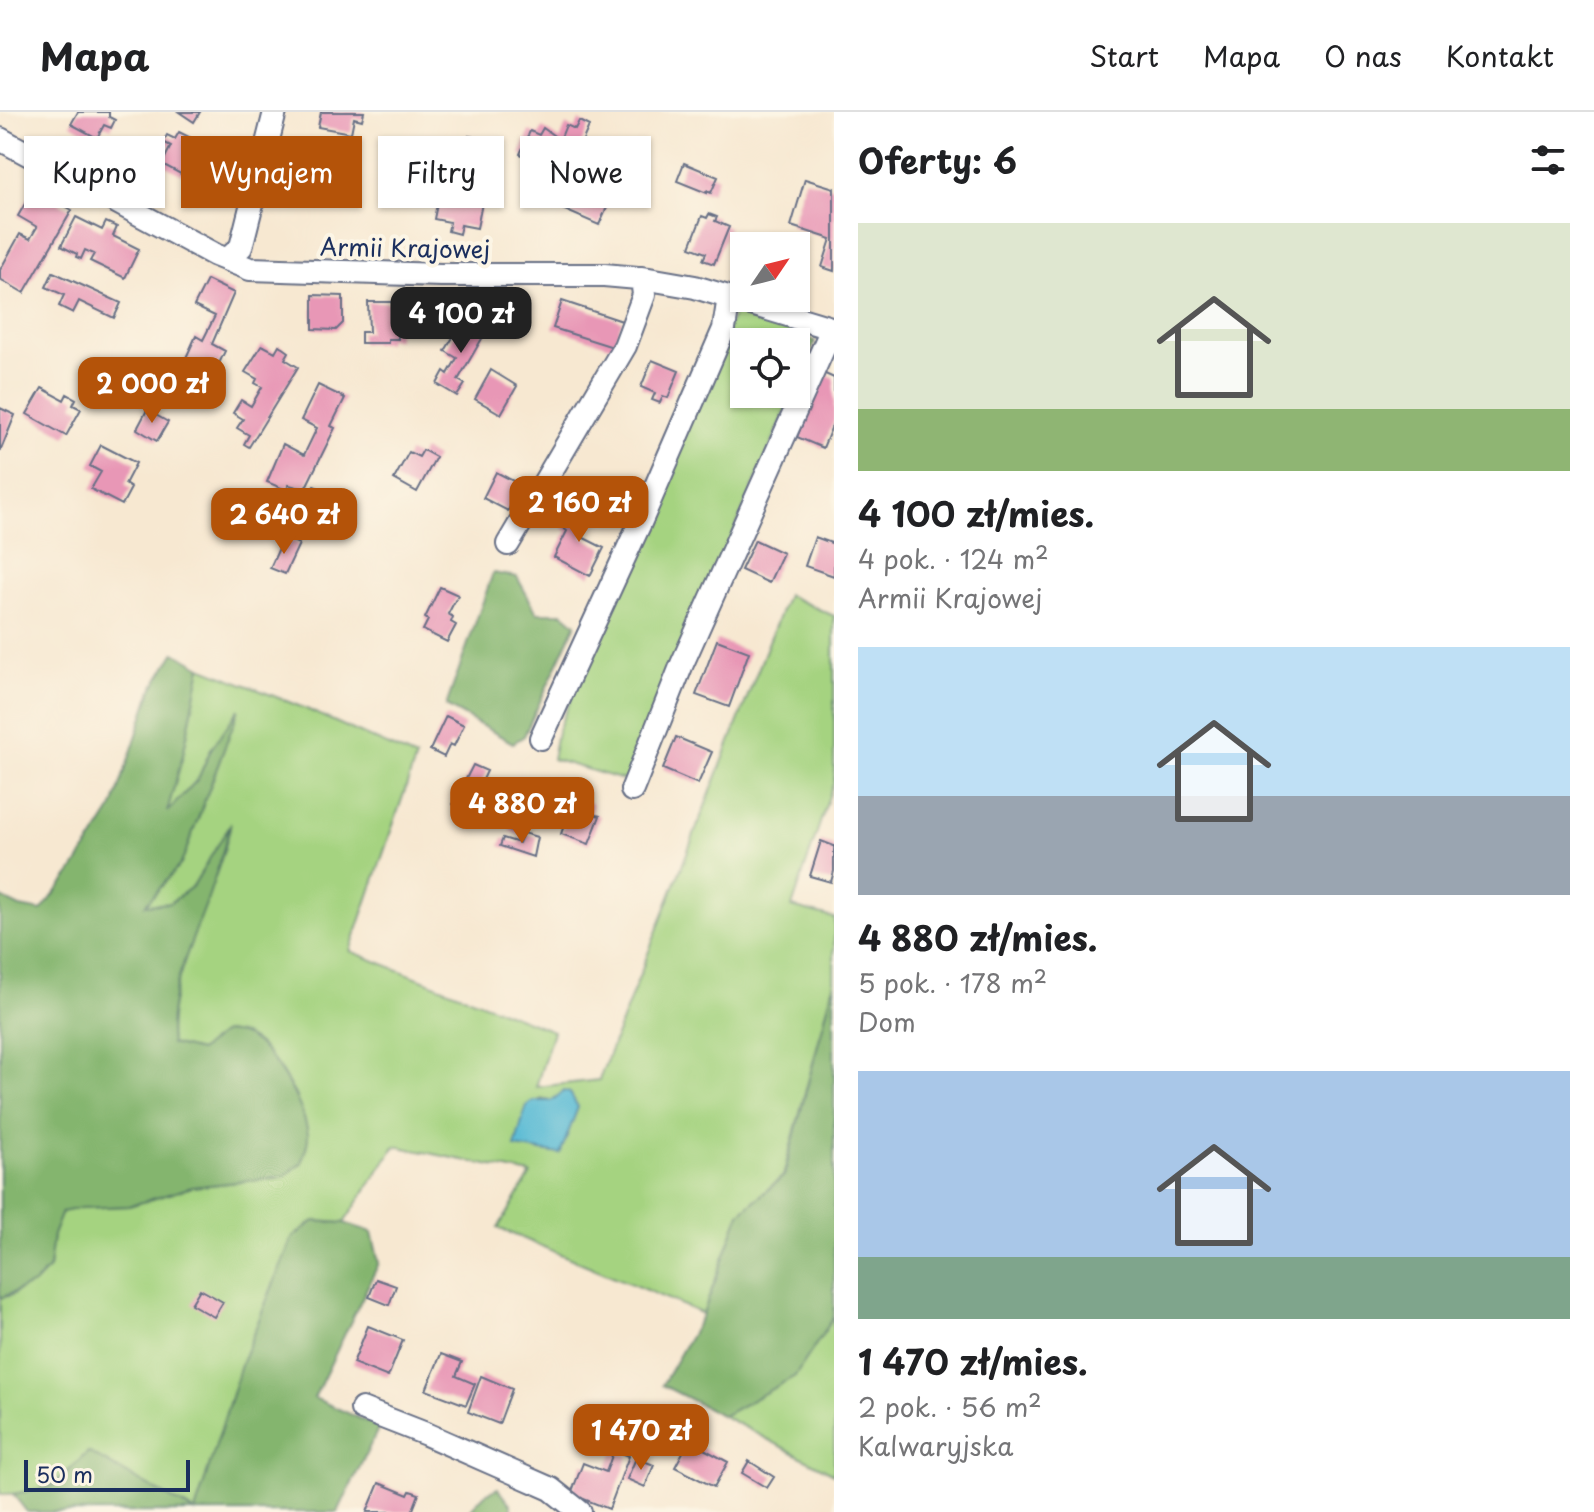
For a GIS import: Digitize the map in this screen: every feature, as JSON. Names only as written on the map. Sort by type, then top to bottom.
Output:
[{"type":"street","points":[[227,260],[241,247],[275,112]]},
{"type":"street","name":"Armii Krajowej","points":[[0,139],[227,260],[250,269],[642,278],[695,287],[833,329]]},
{"type":"street","points":[[508,544],[625,346],[644,295],[642,278]]},
{"type":"street","points":[[541,738],[640,523],[724,329],[729,297]]},
{"type":"street","points":[[632,790],[682,664],[833,329]]},
{"type":"street","points":[[362,1409],[551,1489],[580,1512]]},
{"type":"green space","points":[[734,312],[781,328],[730,328],[730,408],[787,408],[627,781],[552,759],[557,732]]},
{"type":"green space","points":[[493,573],[517,577],[537,613],[563,613],[576,624],[524,736],[513,743],[446,706]]},
{"type":"green space","points":[[787,595],[834,616],[834,781],[792,907],[834,918],[834,983],[783,1176],[740,1213],[703,1314],[498,1228],[531,1174],[395,1146],[344,1223],[314,1221],[292,1238],[242,1362],[195,1512],[88,1453],[50,1485],[29,1492],[0,1494],[0,1298],[12,1295],[49,1269],[53,1235],[62,1212],[129,1206],[192,1187],[283,1177],[297,1098],[281,1071],[245,1036],[224,1032],[199,1051],[171,1044],[175,993],[230,827],[193,886],[170,903],[144,906],[181,864],[237,714],[211,749],[198,779],[166,814],[183,755],[201,667],[416,758],[350,951],[553,1031],[536,1087],[599,1080]],"holes":[[[564,1092],[570,1093],[578,1107],[560,1154],[515,1147],[527,1106],[542,1099],[551,1101]]]},
{"type":"green space","points":[[175,652],[201,667],[183,755],[167,812],[198,779],[211,749],[239,709],[181,864],[145,905],[170,903],[193,886],[231,823],[176,990],[170,1026],[171,1044],[199,1051],[224,1032],[243,1035],[254,1041],[275,1063],[293,1092],[308,1134],[306,1149],[301,1164],[283,1177],[192,1187],[129,1206],[62,1212],[53,1235],[49,1268],[34,1284],[0,1298],[0,897],[20,907],[41,911],[72,872],[113,807],[152,689]]},
{"type":"green space","points":[[834,983],[834,1317],[795,1376],[723,1416],[662,1385],[703,1314],[740,1213],[784,1176]]},
{"type":"green space","points":[[314,1221],[344,1223],[372,1232],[379,1263],[314,1398],[379,1427],[338,1512],[195,1512],[242,1362],[292,1238]]},
{"type":"green space","points":[[834,1317],[834,1474],[723,1416],[795,1376]]},
{"type":"green space","points":[[88,1452],[195,1512],[27,1512],[13,1494],[53,1486]]},
{"type":"green space","points":[[498,1488],[511,1505],[512,1512],[468,1512],[485,1494]]},
{"type":"water","points":[[564,1091],[570,1093],[578,1107],[560,1154],[515,1147],[527,1106],[533,1101],[551,1101]]},
{"type":"building","points":[[78,112],[109,112],[109,117],[115,120],[111,128],[104,125],[98,136],[71,124]]},
{"type":"building","points":[[179,112],[200,112],[194,122]]},
{"type":"building","points":[[321,112],[364,112],[362,120],[354,118],[351,133],[318,127]]},
{"type":"building","points":[[579,121],[589,126],[585,136],[562,136],[566,125],[575,129]]},
{"type":"building","points":[[543,128],[554,136],[528,136],[530,131],[539,135]]},
{"type":"building","points":[[179,132],[187,136],[181,136],[181,174],[165,166],[171,146],[165,143],[165,138],[167,135],[175,139]]},
{"type":"building","points":[[684,163],[718,177],[711,193],[677,181]]},
{"type":"building","points":[[805,179],[834,188],[834,271],[822,267],[831,239],[791,226]]},
{"type":"building","points":[[24,206],[24,208],[72,210],[24,293],[0,279],[0,270],[20,234],[30,239],[37,227],[18,216]]},
{"type":"building","points":[[436,208],[481,208],[477,228],[461,225],[459,234],[448,231],[450,222],[434,219]]},
{"type":"building","points":[[560,208],[607,208],[599,225]]},
{"type":"building","points":[[709,214],[717,217],[715,221],[729,227],[714,264],[703,260],[706,253],[690,247],[702,216],[707,218]]},
{"type":"building","points":[[76,217],[102,230],[106,222],[117,227],[113,236],[139,249],[125,278],[90,261],[94,254],[85,250],[81,259],[61,246]]},
{"type":"building","points":[[53,272],[121,303],[114,318],[79,301],[73,313],[59,306],[64,295],[46,287]]},
{"type":"building","points":[[207,280],[234,293],[212,344],[225,351],[214,374],[185,360],[196,336],[203,340],[215,316],[194,306]]},
{"type":"building","points":[[313,295],[343,296],[343,323],[336,330],[313,329]]},
{"type":"building","points":[[562,301],[622,321],[613,347],[553,328]]},
{"type":"building","points":[[368,302],[398,302],[398,339],[388,339],[388,343],[361,343],[361,332],[369,332]]},
{"type":"building","points":[[462,322],[469,326],[472,322],[487,330],[458,380],[465,384],[457,396],[437,384],[444,371],[448,374],[457,358],[445,351]]},
{"type":"building","points":[[262,345],[275,352],[279,345],[289,352],[285,359],[298,367],[249,447],[244,444],[249,435],[237,428],[243,419],[233,413],[241,400],[251,406],[262,387],[255,383],[257,379],[245,372]]},
{"type":"building","points":[[652,360],[679,371],[668,398],[663,396],[660,403],[652,400],[655,393],[641,387]]},
{"type":"building","points":[[491,370],[517,386],[501,414],[475,399]]},
{"type":"building","points":[[823,373],[834,378],[834,421],[823,448],[797,437]]},
{"type":"building","points":[[318,385],[345,398],[331,426],[335,428],[305,489],[289,485],[286,490],[267,482],[283,444],[304,455],[317,428],[301,420]]},
{"type":"building","points":[[42,388],[64,400],[67,394],[76,399],[73,405],[81,409],[66,436],[27,414]]},
{"type":"building","points":[[0,408],[15,415],[0,452]]},
{"type":"building","points":[[147,410],[168,422],[157,441],[137,429]]},
{"type":"building","points":[[101,445],[136,463],[125,484],[131,488],[122,505],[91,489],[101,472],[90,466]]},
{"type":"building","points":[[423,450],[436,457],[417,492],[394,479],[409,452],[419,457]]},
{"type":"building","points":[[496,472],[521,485],[519,489],[526,493],[521,501],[515,497],[508,511],[483,498]]},
{"type":"building","points":[[314,486],[323,490],[320,496],[331,502],[316,533],[291,521],[306,490],[311,492]]},
{"type":"building","points":[[583,503],[593,508],[582,537],[604,548],[590,576],[554,557],[567,531],[563,528],[569,518],[574,520]]},
{"type":"building","points":[[284,537],[299,544],[285,574],[270,568]]},
{"type":"building","points":[[815,537],[834,544],[834,576],[805,566]]},
{"type":"building","points":[[755,540],[783,553],[769,583],[741,570]]},
{"type":"building","points":[[440,587],[458,595],[448,614],[456,625],[447,642],[423,630],[428,620],[425,618]]},
{"type":"building","points":[[717,640],[749,652],[729,707],[696,695]]},
{"type":"building","points":[[446,716],[464,725],[454,746],[450,744],[444,757],[430,750]]},
{"type":"building","points":[[676,737],[712,752],[698,784],[663,769]]},
{"type":"building","points":[[473,765],[487,771],[480,786],[496,794],[482,822],[453,804]]},
{"type":"building","points":[[586,801],[593,804],[590,813],[600,816],[589,844],[561,834],[571,806],[583,810]]},
{"type":"building","points":[[515,815],[527,819],[522,835],[510,831]]},
{"type":"building","points":[[523,833],[537,837],[533,857],[500,846],[503,838],[519,843]]},
{"type":"building","points":[[821,841],[834,846],[831,882],[810,876]]},
{"type":"building","points":[[376,1279],[396,1286],[389,1305],[369,1297]]},
{"type":"building","points":[[200,1289],[223,1302],[214,1317],[191,1304]]},
{"type":"building","points":[[368,1326],[403,1340],[388,1377],[353,1363]]},
{"type":"building","points":[[441,1354],[462,1362],[456,1376],[475,1384],[466,1405],[426,1390]]},
{"type":"building","points":[[481,1376],[512,1389],[499,1424],[468,1412]]},
{"type":"building","points":[[689,1441],[728,1462],[714,1487],[675,1467]]},
{"type":"building","points":[[614,1450],[629,1456],[609,1509],[571,1494],[583,1463],[606,1472]]},
{"type":"building","points":[[636,1458],[654,1465],[645,1487],[627,1479]]},
{"type":"building","points":[[749,1461],[774,1477],[767,1488],[742,1473]]},
{"type":"building","points":[[379,1483],[408,1495],[410,1491],[419,1494],[412,1512],[367,1512]]}]
